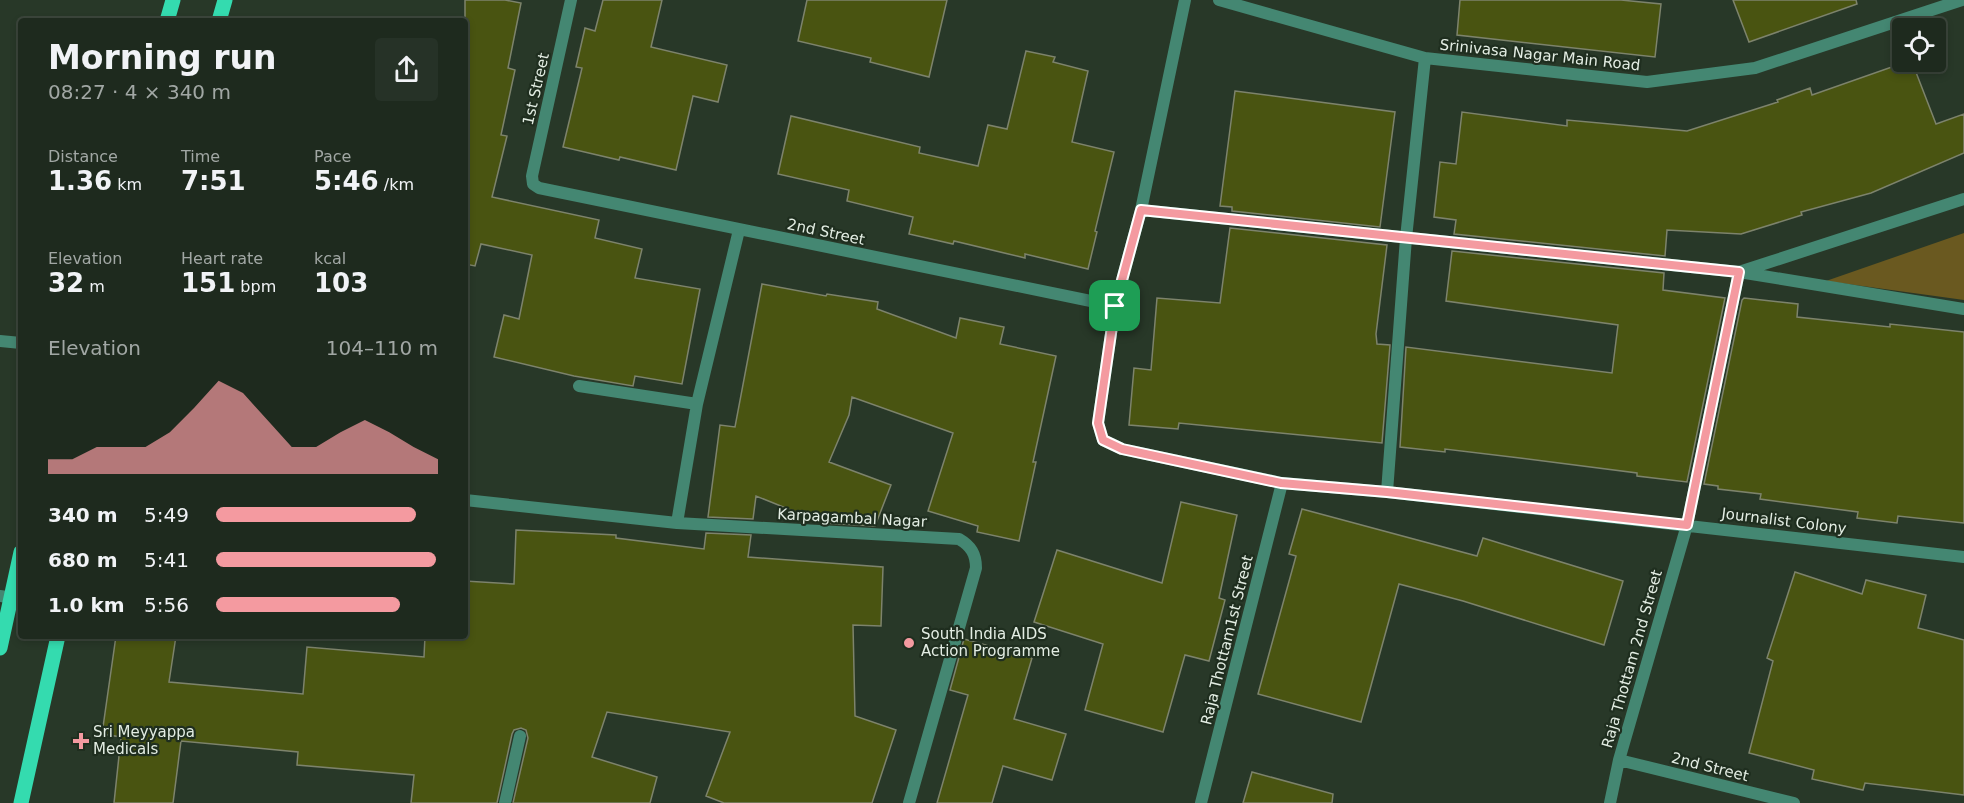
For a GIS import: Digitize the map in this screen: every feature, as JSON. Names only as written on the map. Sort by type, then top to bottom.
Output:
[{"type":"main road","points":[[168,18],[173,0]]},
{"type":"main road","points":[[220,18],[225,0]]},
{"type":"main road","points":[[0,648],[18,566]]},
{"type":"main road","points":[[21,803],[57,639]]},
{"type":"street","name":"1st Street","points":[[533,184],[532,176],[571,0]]},
{"type":"street","points":[[1115,306],[1141,210],[1185,0]]},
{"type":"street","name":"Srinivasa Nagar Main Road","points":[[1219,0],[1425,58],[1647,82],[1755,68],[1962,0]]},
{"type":"street","points":[[1387,492],[1406,238],[1425,58]]},
{"type":"street","name":"2nd Street","points":[[533,184],[539,188],[739,230],[1115,306]]},
{"type":"street","points":[[1739,272],[1964,199]]},
{"type":"street","points":[[1141,210],[1739,272],[1964,309]]},
{"type":"street","points":[[677,523],[697,404],[739,230]]},
{"type":"street","name":"Raja Thottam 2nd Street","points":[[1610,803],[1618,760],[1687,525],[1739,272]]},
{"type":"street","name":"Journalist Colony","points":[[1115,306],[1098,423],[1103,440],[1122,449],[1281,483],[1387,492],[1964,557]]},
{"type":"street","points":[[0,341],[18,343]]},
{"type":"street","points":[[579,386],[697,404]]},
{"type":"street","name":"Raja Thottam1st Street","points":[[1202,803],[1281,483]]},
{"type":"street","name":"Karpagambal Nagar","points":[[468,500],[677,523],[959,539],[971,548],[976,561],[973,578],[909,803]]},
{"type":"street","points":[[504,803],[520,736]]},
{"type":"street","name":"2nd Street","points":[[1618,760],[1794,803]]},
{"type":"shaded area","points":[[1964,233],[1964,300],[1826,281]]},
{"type":"building","points":[[465,0],[505,0],[521,3],[508,68],[515,70],[501,135],[507,136],[492,197],[599,220],[595,238],[642,249],[635,278],[700,289],[682,384],[635,376],[633,386],[574,376],[494,357],[504,315],[519,319],[532,255],[481,244],[475,266],[468,265],[468,18],[465,18]]},
{"type":"building","points":[[603,0],[662,0],[651,47],[727,65],[718,102],[693,96],[676,170],[563,147],[582,68],[576,67],[585,28],[595,31]]},
{"type":"building","points":[[807,0],[947,0],[929,77],[870,62],[871,58],[798,41]]},
{"type":"building","points":[[1460,0],[1621,0],[1661,4],[1655,57],[1457,35]]},
{"type":"building","points":[[1733,0],[1856,0],[1857,4],[1749,42]]},
{"type":"building","points":[[1026,51],[1055,57],[1053,62],[1088,71],[1072,142],[1114,152],[1088,269],[1025,254],[1025,258],[954,241],[953,244],[909,234],[913,217],[847,201],[849,190],[778,174],[791,116],[920,147],[919,153],[978,166],[988,125],[1007,129]]},
{"type":"building","points":[[1892,67],[1892,72],[1916,72],[1936,124],[1964,114],[1964,153],[1871,193],[1801,212],[1802,215],[1741,234],[1667,230],[1665,256],[1454,234],[1456,220],[1434,217],[1440,162],[1456,164],[1462,112],[1567,126],[1567,120],[1687,131],[1778,102],[1777,100],[1810,88],[1812,95]]},
{"type":"building","points":[[1235,91],[1395,112],[1380,227],[1232,211],[1232,207],[1220,206]]},
{"type":"building","points":[[1230,228],[1387,245],[1376,334],[1377,344],[1390,345],[1382,443],[1179,423],[1178,429],[1129,425],[1134,368],[1151,370],[1157,298],[1220,303]]},
{"type":"building","points":[[1452,251],[1664,273],[1663,290],[1725,298],[1687,482],[1520,458],[1445,449],[1445,452],[1400,447],[1406,347],[1612,373],[1618,325],[1446,301]]},
{"type":"building","points":[[762,284],[826,296],[827,294],[878,302],[877,309],[956,338],[960,318],[1004,327],[1000,344],[1056,356],[1019,541],[977,532],[978,526],[928,511],[953,433],[852,397],[849,415],[829,462],[891,485],[875,526],[823,523],[756,496],[753,519],[708,517],[720,425],[735,427]]},
{"type":"building","points":[[1744,298],[1798,304],[1797,317],[1964,332],[1964,523],[1898,516],[1897,523],[1857,518],[1858,512],[1760,499],[1761,494],[1718,489],[1718,486],[1704,484]]},
{"type":"building","points":[[1181,502],[1237,515],[1219,598],[1225,600],[1209,661],[1185,655],[1163,732],[1085,710],[1103,644],[1034,622],[1057,550],[1162,583]]},
{"type":"building","points":[[1302,509],[1477,556],[1483,538],[1623,581],[1604,645],[1463,601],[1399,584],[1361,722],[1258,694],[1296,556],[1289,554]]},
{"type":"building","points":[[516,530],[616,535],[616,538],[704,549],[706,533],[751,535],[748,557],[883,567],[881,626],[853,625],[855,716],[896,730],[872,803],[724,803],[706,796],[730,732],[607,712],[592,757],[657,777],[650,803],[513,803],[528,738],[526,730],[521,728],[514,730],[512,734],[497,803],[411,803],[414,775],[297,765],[298,752],[181,741],[173,803],[114,803],[121,737],[102,734],[116,639],[176,639],[169,682],[303,694],[307,647],[424,657],[425,639],[468,639],[468,581],[514,584]]},
{"type":"building","points":[[1795,572],[1862,594],[1866,580],[1926,595],[1918,628],[1964,640],[1964,795],[1865,783],[1863,790],[1812,779],[1814,770],[1749,753],[1773,661],[1767,658]]},
{"type":"building","points":[[964,639],[1032,658],[1014,719],[1066,734],[1052,780],[1003,766],[992,803],[937,803],[968,695],[950,690]]},
{"type":"building","points":[[1252,772],[1333,794],[1332,803],[1243,803]]},
{"type":"place","name":"South India AIDS Action Programme","points":[[909,643]]},
{"type":"place","name":"Sri Meyyappa Medicals","points":[[81,741]]},
{"type":"route","points":[[1141,210],[1739,272],[1687,525],[1387,492],[1281,483],[1111,445],[1103,440],[1098,423],[1115,306],[1141,210]]}]
